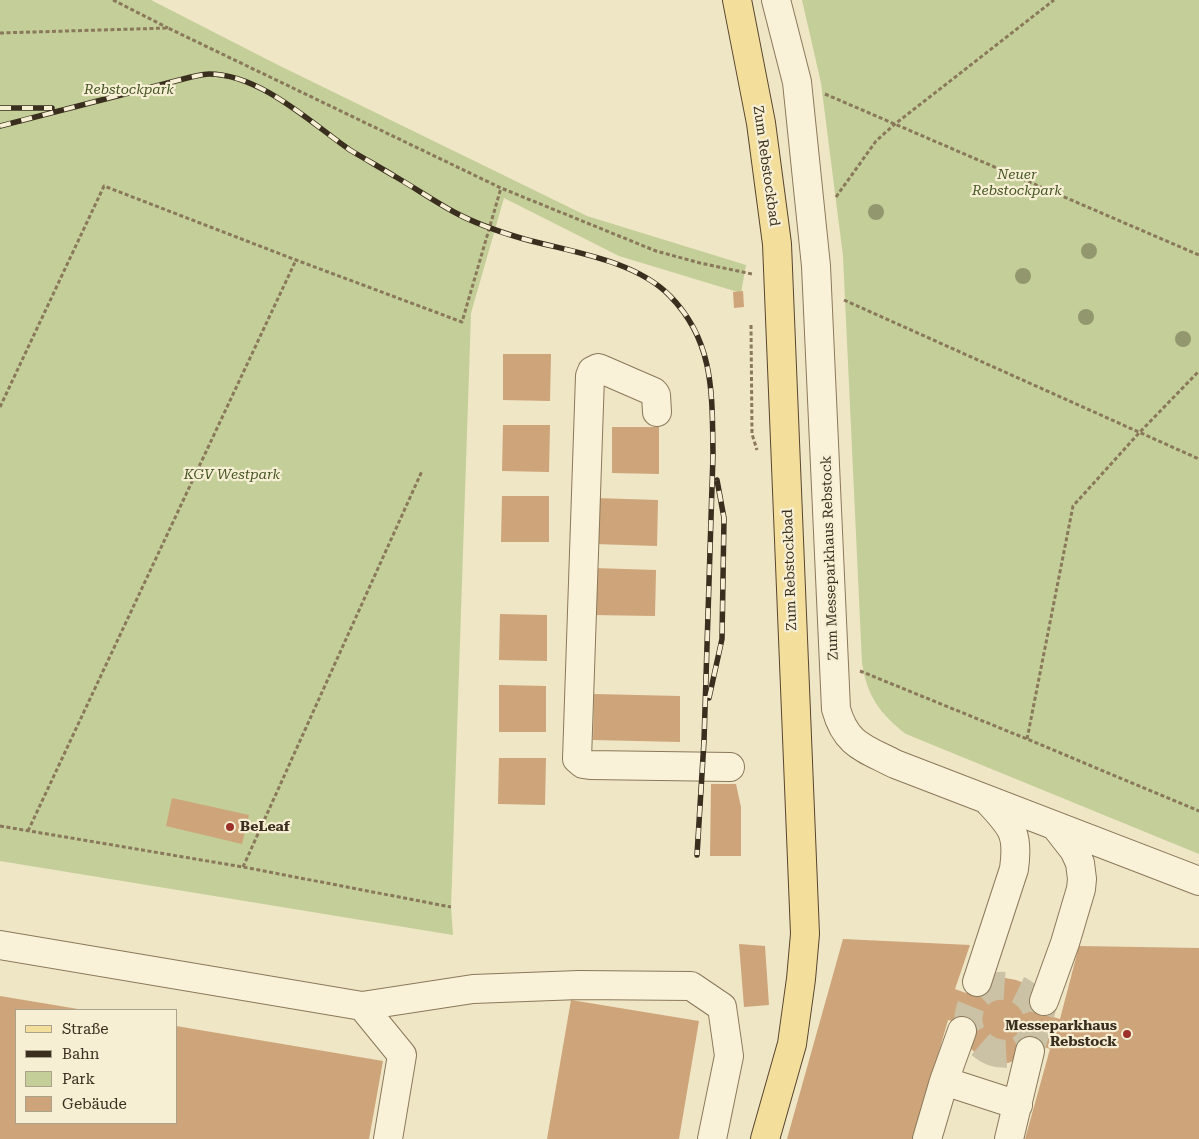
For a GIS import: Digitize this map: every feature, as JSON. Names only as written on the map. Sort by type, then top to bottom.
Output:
[{"type":"main road","name":"Zum Rebstockbad","points":[[737,0],[761,123],[777,252],[804,934],[801,979],[792,1044],[765,1139]]},
{"type":"street","name":"Zum Messeparkhaus Rebstock","points":[[776,0],[797,82],[819,294],[836,709],[840,724],[848,737],[858,745],[895,764],[1199,881]]},
{"type":"street","points":[[657,412],[656,395],[654,392],[601,369],[598,368],[592,371],[590,376],[577,759],[583,764],[590,765],[730,767]]},
{"type":"street","points":[[974,972],[1014,869],[1017,850],[1014,833],[1007,821],[988,801]]},
{"type":"street","points":[[1044,1001],[1065,943],[1081,889],[1082,879],[1080,863],[1074,850],[1056,827]]},
{"type":"street","points":[[0,946],[362,1006],[473,990],[579,985],[691,986],[722,1007],[726,1036],[728,1056],[712,1139]]},
{"type":"street","points":[[362,1006],[402,1055],[388,1139]]},
{"type":"street","points":[[927,1139],[944,1081],[962,1031]]},
{"type":"street","points":[[1009,1139],[1030,1051]]},
{"type":"street","points":[[944,1081],[1018,1105]]},
{"type":"path","points":[[112,0],[501,188],[656,251],[752,274]]},
{"type":"path","points":[[836,198],[876,141],[894,124],[1054,0]]},
{"type":"path","points":[[0,33],[168,28]]},
{"type":"path","points":[[797,82],[1199,255]]},
{"type":"path","points":[[0,407],[104,186],[462,322],[501,188]]},
{"type":"path","points":[[28,831],[296,260]]},
{"type":"path","points":[[839,297],[1199,459]]},
{"type":"path","points":[[1027,738],[1074,506],[1139,433],[1199,371]]},
{"type":"path","points":[[243,867],[422,471]]},
{"type":"path","points":[[856,669],[1027,738],[1199,811]]},
{"type":"path","points":[[0,826],[243,867],[451,907]]},
{"type":"green space","name":"KGV Westpark","points":[[0,0],[151,0],[276,64],[587,216],[746,265],[741,293],[619,256],[504,198],[471,313],[451,907],[453,935],[0,861]]},
{"type":"green space","name":"Neuer Rebstockpark","points":[[802,0],[1199,0],[1199,854],[906,734],[889,719],[871,695],[862,663],[843,256],[821,83]]},
{"type":"building","points":[[743,291],[744,307],[734,308],[733,292]]},
{"type":"building","points":[[503,354],[551,354],[550,401],[503,400]]},
{"type":"building","points":[[503,425],[550,425],[549,472],[502,471]]},
{"type":"building","points":[[612,427],[659,427],[659,474],[612,473]]},
{"type":"building","points":[[502,496],[549,496],[549,542],[501,542]]},
{"type":"building","points":[[595,498],[658,500],[657,546],[594,544]]},
{"type":"building","points":[[593,568],[656,570],[655,616],[592,615]]},
{"type":"building","points":[[500,614],[547,615],[547,661],[499,660]]},
{"type":"building","points":[[499,685],[546,686],[546,732],[499,732]]},
{"type":"building","points":[[594,694],[680,696],[680,742],[593,740]]},
{"type":"building","points":[[499,758],[546,758],[545,805],[498,804]]},
{"type":"building","points":[[711,784],[736,784],[741,807],[741,856],[710,856]]},
{"type":"building","points":[[172,798],[249,815],[242,844],[166,826]]},
{"type":"building","points":[[843,939],[970,945],[955,989],[966,993],[977,982],[1000,977],[1016,980],[1032,986],[1046,1003],[1047,1015],[1060,1019],[1079,946],[1199,948],[1199,1139],[1025,1139],[1050,1049],[1038,1045],[1018,1059],[1008,1063],[994,1062],[981,1058],[970,1048],[959,1023],[948,1020],[914,1139],[787,1139]]},
{"type":"building","points":[[739,944],[765,946],[769,1005],[744,1007]]},
{"type":"building","points":[[0,996],[78,1009],[15,1009],[15,1124],[178,1124],[178,1026],[383,1061],[369,1139],[0,1139]]},
{"type":"building","points":[[571,1000],[699,1021],[679,1139],[547,1139]]},
{"type":"tunnel","points":[[1030,1051],[1035,1033],[1036,1028],[1037,1023],[1037,1014],[1033,1003],[1025,994],[1005,986],[994,987],[984,991],[976,998],[970,1009],[968,1021],[971,1033],[978,1042],[987,1049],[998,1053],[1009,1053],[1020,1050],[1032,1037],[1035,1032],[1037,1027],[1044,1001]]},
{"type":"railway","points":[[0,126],[191,77],[209,74],[228,76],[266,91],[302,114],[350,150],[462,216],[515,236],[582,253],[621,266],[656,284],[670,296],[685,314],[696,332],[708,370],[711,390],[713,455],[704,741],[697,855]]},
{"type":"railway","points":[[0,108],[52,108]]},
{"type":"railway","points":[[709,698],[722,639],[724,518],[717,480]]},
{"type":"place","name":"BeLeaf","points":[[230,827]]},
{"type":"place","name":"Messeparkhaus Rebstock","points":[[1127,1034]]},
{"type":"park label","name":"Rebstockpark","points":[[129,90]]}]
